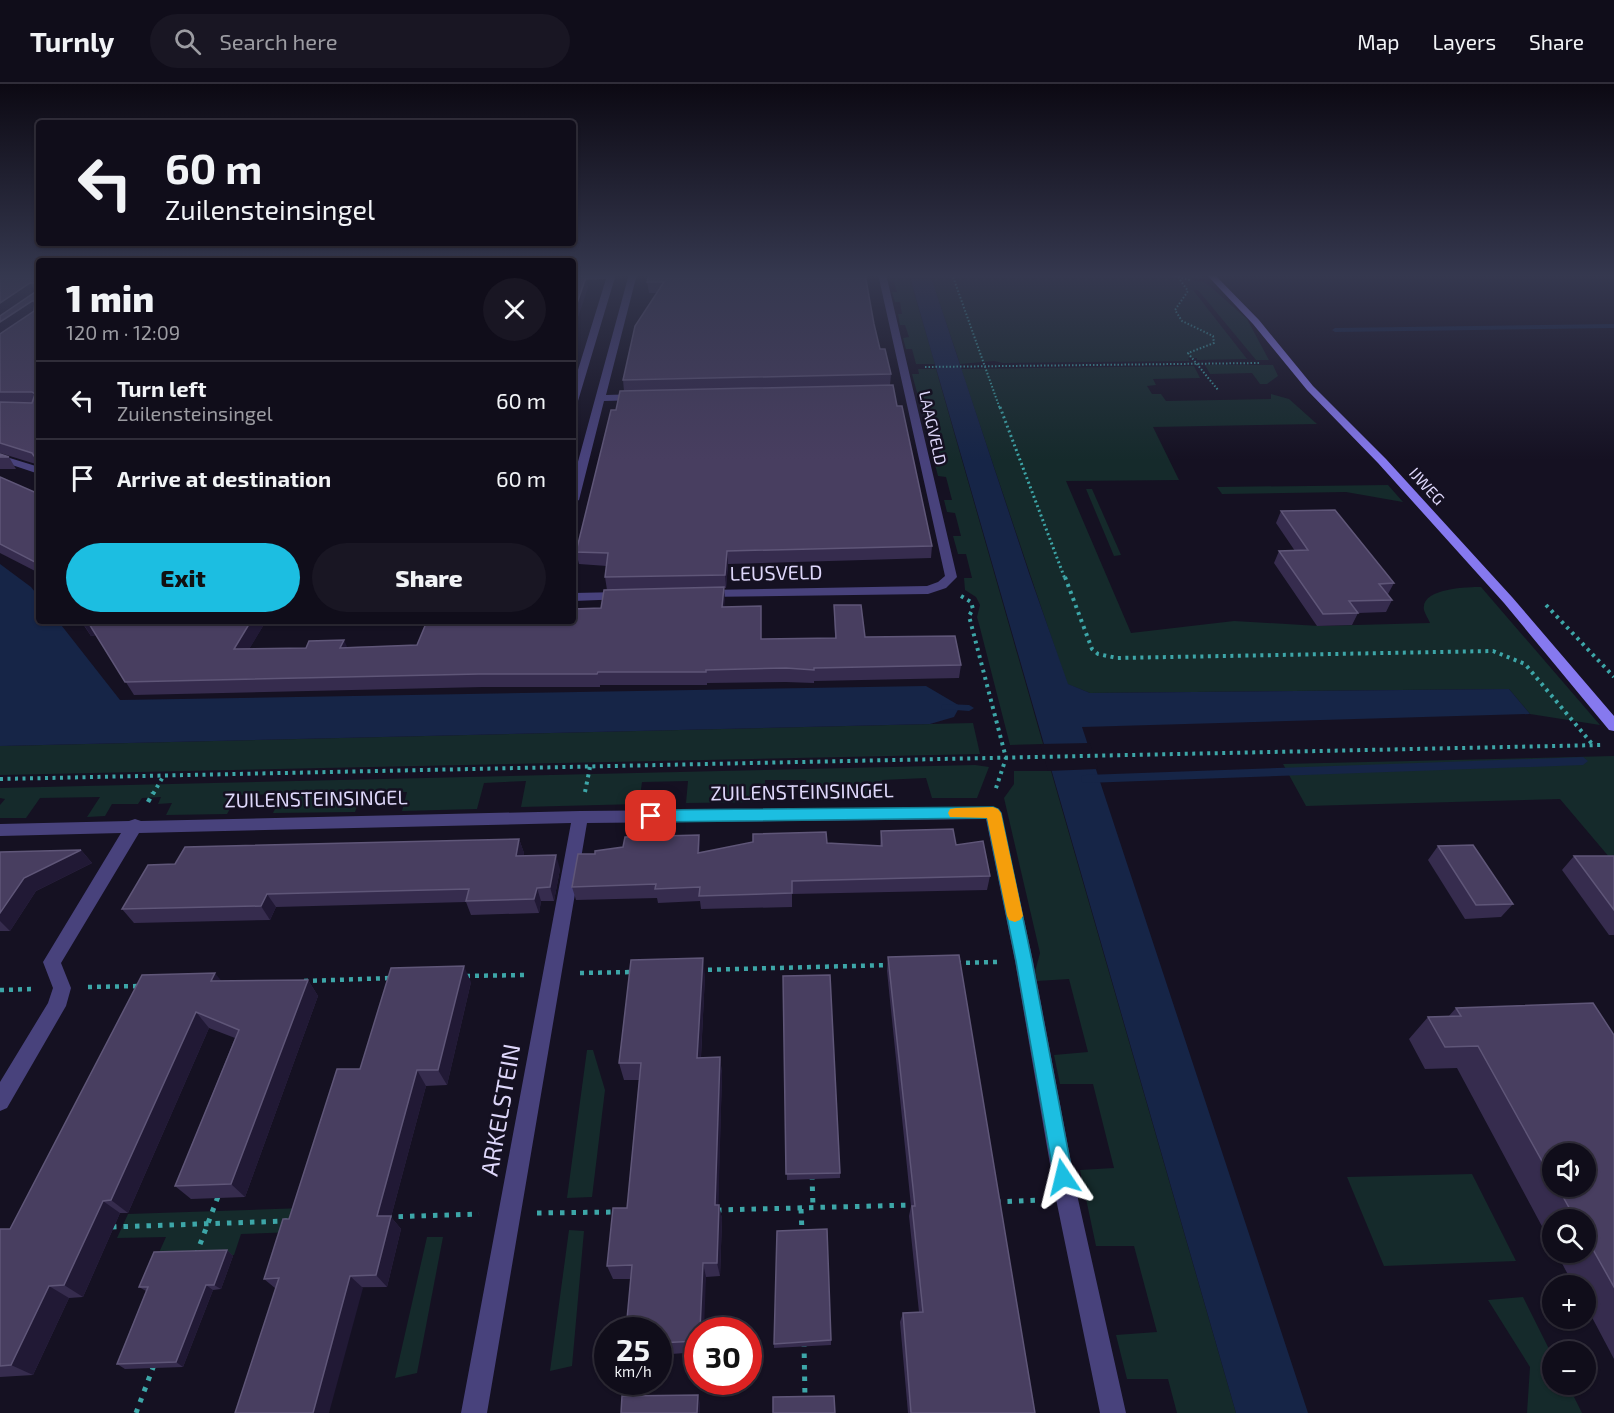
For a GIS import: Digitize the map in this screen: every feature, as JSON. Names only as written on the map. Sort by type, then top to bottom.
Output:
[{"type":"street","points":[[576,391],[593,336]]},
{"type":"street","points":[[576,489],[617,336]]},
{"type":"street","name":"LAAGVELD","points":[[896,336],[951,572],[951,577],[942,585]]},
{"type":"street","name":"IJWEG","points":[[1267,336],[1310,388],[1382,461],[1508,600],[1614,726]]},
{"type":"street","points":[[898,392],[909,391]]},
{"type":"street","points":[[601,398],[646,397]]},
{"type":"street","points":[[0,458],[36,470]]},
{"type":"street","name":"LEUSVELD","points":[[691,595],[928,590],[942,585]]},
{"type":"street","points":[[576,597],[632,596]]},
{"type":"street","points":[[993,813],[1024,961],[1067,1199],[1113,1413]]},
{"type":"street","name":"ZUILENSTEINSINGEL","points":[[0,830],[135,825],[580,817],[993,813]]},
{"type":"street","name":"ARKELSTEIN","points":[[474,1413],[580,817]]},
{"type":"street","points":[[0,1101],[57,1006],[62,988],[52,962],[135,825]]},
{"type":"path","points":[[974,336],[1092,649],[1098,654],[1117,658],[1493,651],[1525,664],[1593,746]]},
{"type":"path","points":[[1213,336],[1214,343],[1188,353],[1218,390]]},
{"type":"path","points":[[925,367],[1197,363]]},
{"type":"path","points":[[942,585],[971,602],[973,609],[969,616],[1006,758],[996,787],[993,813]]},
{"type":"path","points":[[0,779],[1604,745]]},
{"type":"path","points":[[954,963],[1024,961]]},
{"type":"path","points":[[691,970],[897,965]]},
{"type":"path","points":[[807,967],[807,979]]},
{"type":"path","points":[[464,976],[645,971]]},
{"type":"path","points":[[297,992],[301,981],[394,978]]},
{"type":"path","points":[[0,990],[141,986]]},
{"type":"path","points":[[812,1162],[813,1208]]},
{"type":"path","points":[[196,1257],[221,1191]]},
{"type":"path","points":[[801,1209],[802,1243]]},
{"type":"path","points":[[804,1334],[805,1413]]},
{"type":"path","points":[[136,1413],[158,1357]]},
{"type":"green space","points":[[927,336],[935,364],[916,364],[912,349],[906,349],[903,338]]},
{"type":"green space","points":[[951,336],[1229,336],[1247,359],[1197,360],[1197,358],[1188,358],[1190,361],[1003,363],[994,361],[960,364]]},
{"type":"green space","points":[[1236,336],[1256,336],[1269,360],[1256,360]]},
{"type":"green space","points":[[1205,365],[1273,365],[1278,376],[1267,384],[1260,384],[1252,373],[1210,374]]},
{"type":"green space","points":[[1194,366],[1200,378],[1153,379],[1156,385],[1147,386],[1152,394],[1161,394],[1166,401],[1271,399],[1271,394],[1289,399],[1317,424],[1153,427],[1179,480],[1066,481],[1131,633],[1234,621],[1319,626],[1430,623],[1424,610],[1429,597],[1446,590],[1481,587],[1600,725],[1530,714],[1509,689],[1090,693],[1067,684],[961,369]]},
{"type":"green space","points":[[918,369],[936,369],[1043,744],[1010,745],[977,617],[980,605],[976,597],[965,590],[964,578],[972,578],[966,554],[958,554],[953,536],[961,536],[955,513],[947,512],[944,500],[952,500],[946,477],[938,476],[933,457],[940,455],[930,416],[923,415],[912,374],[919,374]]},
{"type":"green space","points":[[1388,485],[1403,502],[1346,492],[1222,494],[1217,487]]},
{"type":"green space","points":[[1086,489],[1092,489],[1121,555],[1114,556]]},
{"type":"green space","points":[[973,723],[980,754],[0,775],[0,746]]},
{"type":"green space","points":[[1614,756],[1614,858],[1610,858],[1560,799],[1306,806],[1283,764]]},
{"type":"green space","points":[[975,765],[989,767],[977,798],[932,798],[926,778],[882,780],[882,799],[808,800],[806,780],[765,780],[765,802],[686,803],[688,781],[642,782],[639,804],[521,807],[526,781],[484,783],[477,809],[402,811],[407,792],[362,793],[355,812],[273,813],[282,794],[238,795],[227,814],[166,815],[172,803],[158,804],[161,797],[142,798],[138,804],[112,804],[105,816],[87,817],[100,797],[40,798],[26,818],[0,818],[0,805],[5,799],[0,798],[0,788]]},
{"type":"green space","points":[[1014,771],[1051,771],[1236,1413],[1177,1413],[1168,1379],[1127,1379],[1116,1335],[1157,1332],[1134,1246],[1096,1246],[1080,1170],[1114,1168],[1093,1084],[1060,1084],[1054,1055],[1088,1052],[1069,979],[1037,981],[1035,972],[1040,953],[1004,798],[1014,784]]},
{"type":"green space","points":[[587,1050],[593,1050],[605,1090],[592,1197],[567,1198]]},
{"type":"green space","points":[[1472,1174],[1516,1261],[1384,1266],[1347,1177]]},
{"type":"green space","points":[[304,1208],[296,1232],[241,1234],[234,1255],[157,1257],[166,1237],[117,1238],[128,1214]]},
{"type":"green space","points":[[569,1230],[584,1231],[572,1366],[550,1371]]},
{"type":"green space","points":[[427,1237],[443,1237],[417,1373],[395,1378]]},
{"type":"green space","points":[[1523,1297],[1545,1341],[1542,1341],[1542,1395],[1573,1395],[1582,1413],[1527,1413],[1530,1367],[1488,1300]]},
{"type":"water","points":[[927,336],[951,336],[1068,684],[1090,693],[1509,689],[1530,714],[1082,727],[1308,1413],[1236,1413]]},
{"type":"water","points":[[0,564],[36,593],[36,624],[60,624],[120,700],[926,686],[960,706],[954,717],[930,724],[0,746]]},
{"type":"pier","points":[[1090,743],[1098,769],[1048,771],[1040,744]]},
{"type":"building","points":[[0,336],[36,336],[36,456],[0,443],[0,402],[32,403],[35,394],[32,392],[0,392]]},
{"type":"building","points":[[633,336],[877,336],[880,349],[885,349],[891,374],[623,380]]},
{"type":"building","points":[[893,385],[897,406],[902,406],[932,546],[727,551],[725,575],[605,577],[608,553],[576,552],[611,410],[616,410],[620,391]]},
{"type":"building","points":[[0,477],[36,493],[36,562],[0,544]]},
{"type":"building","points":[[1335,510],[1394,583],[1379,584],[1392,600],[1349,601],[1358,613],[1323,614],[1279,551],[1308,550],[1281,511]]},
{"type":"building","points":[[724,587],[722,607],[761,606],[761,639],[836,638],[834,605],[861,605],[865,637],[955,636],[961,665],[814,668],[814,670],[786,668],[706,670],[706,672],[479,674],[125,682],[89,624],[249,624],[234,649],[306,648],[309,641],[344,640],[340,648],[417,645],[426,624],[576,624],[576,609],[601,608],[604,590]]},
{"type":"building","points":[[953,829],[956,845],[983,841],[990,876],[792,881],[792,893],[699,896],[700,887],[655,889],[656,884],[572,887],[578,854],[595,854],[595,851],[623,847],[625,837],[699,835],[698,853],[753,842],[753,834],[826,832],[827,843],[882,846],[881,831]]},
{"type":"building","points":[[519,839],[516,856],[556,855],[550,887],[537,888],[534,899],[466,901],[469,889],[267,894],[261,906],[122,909],[148,865],[175,864],[185,847]]},
{"type":"building","points":[[1473,845],[1513,904],[1476,905],[1438,846]]},
{"type":"building","points":[[81,850],[24,878],[0,913],[0,852]]},
{"type":"building","points":[[1574,856],[1614,856],[1614,910]]},
{"type":"building","points":[[959,955],[1035,1413],[911,1413],[903,1313],[923,1312],[912,1206],[915,1206],[888,957]]},
{"type":"building","points":[[703,958],[697,1058],[720,1057],[715,1205],[719,1205],[717,1263],[703,1263],[701,1317],[684,1317],[684,1342],[672,1342],[672,1317],[627,1317],[632,1265],[607,1266],[613,1208],[627,1208],[641,1063],[619,1063],[631,960]]},
{"type":"building","points":[[464,966],[438,1070],[417,1070],[377,1216],[391,1216],[376,1275],[350,1276],[313,1413],[235,1413],[279,1278],[264,1279],[283,1219],[289,1219],[337,1069],[360,1069],[391,968]]},
{"type":"building","points":[[215,973],[211,981],[308,980],[231,1184],[175,1186],[239,1030],[196,1012],[111,1200],[103,1201],[64,1285],[49,1286],[11,1365],[0,1366],[0,1229],[10,1229],[142,975]]},
{"type":"building","points":[[830,975],[840,1173],[786,1174],[783,976]]},
{"type":"building","points":[[1593,1003],[1614,1035],[1614,1287],[1596,1255],[1596,1209],[1570,1209],[1563,1197],[1596,1197],[1596,1143],[1542,1143],[1542,1161],[1478,1046],[1445,1047],[1428,1017],[1461,1016],[1456,1008]]},
{"type":"building","points":[[827,1229],[831,1340],[774,1344],[777,1231]]},
{"type":"building","points":[[227,1250],[214,1285],[206,1285],[176,1362],[117,1364],[148,1287],[139,1287],[154,1252]]},
{"type":"building","points":[[698,1395],[697,1413],[621,1413],[622,1396]]},
{"type":"building","points":[[834,1396],[835,1413],[773,1413],[773,1397]]},
{"type":"waterway","points":[[946,707],[969,708]]},
{"type":"waterway","points":[[1086,779],[1583,761]]},
{"type":"slow traffic","points":[[956,813],[993,813],[1015,916]]},
{"type":"route","points":[[651,816],[993,813],[1024,961],[1063,1177]]}]
